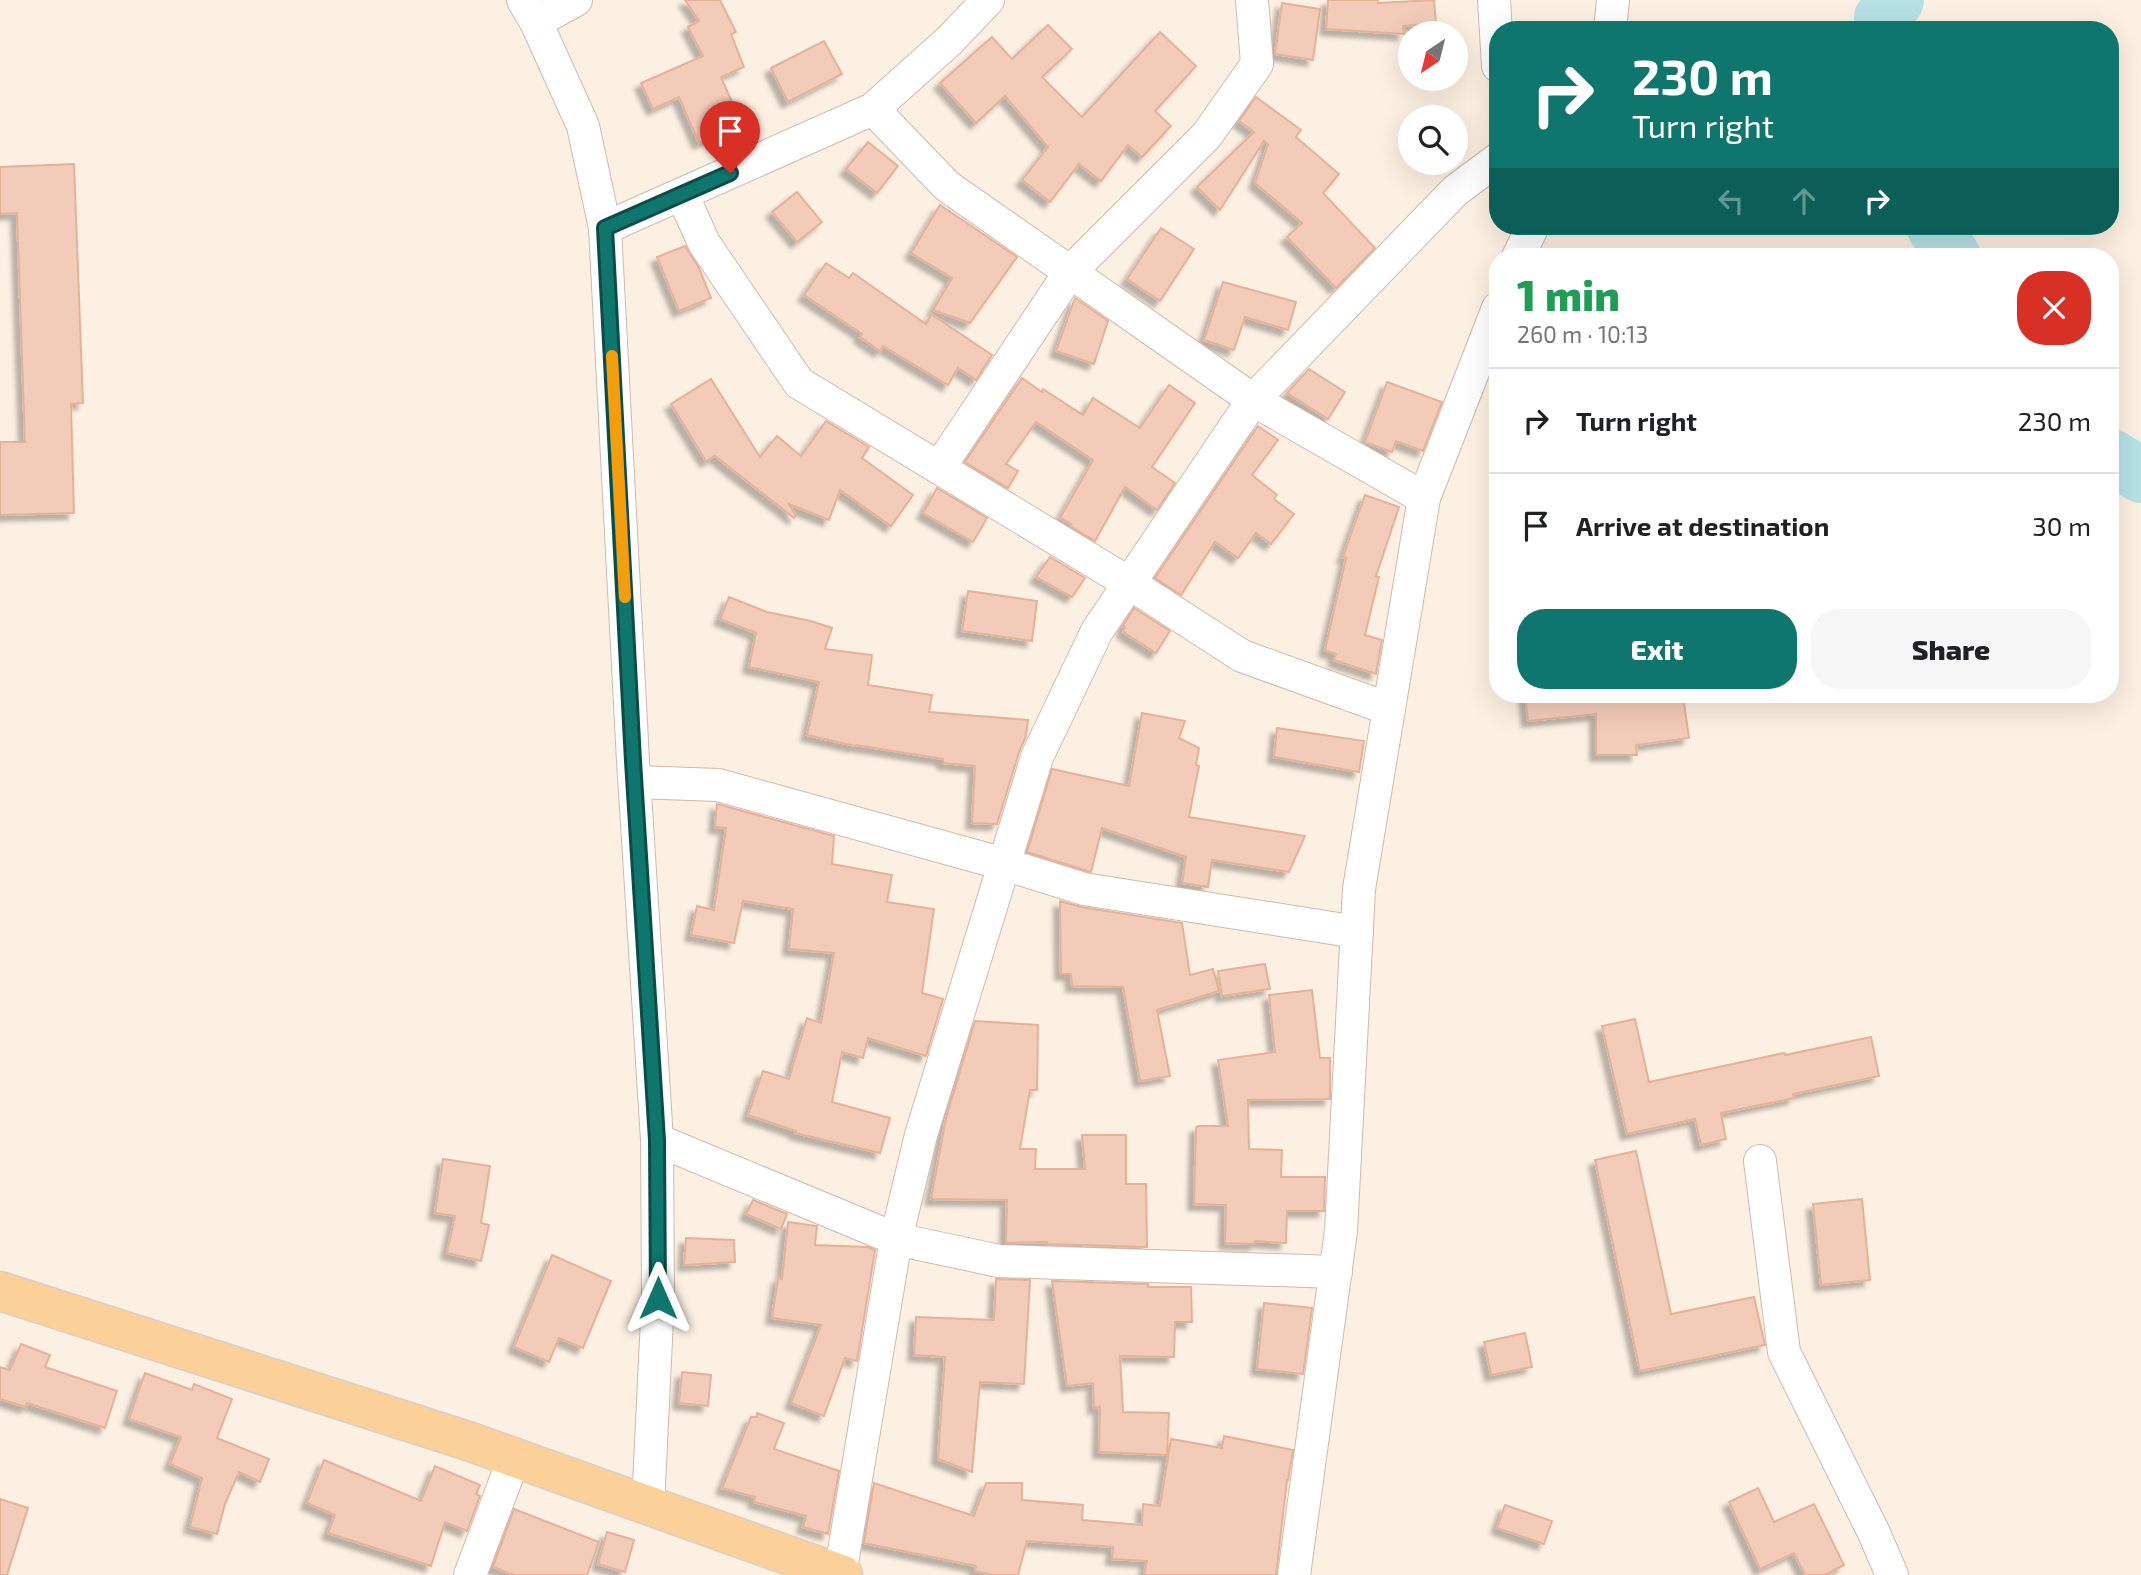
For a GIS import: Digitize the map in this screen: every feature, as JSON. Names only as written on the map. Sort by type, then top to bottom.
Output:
[{"type":"main road","points":[[0,1291],[514,1458],[841,1575]]},
{"type":"street","points":[[576,0],[530,11],[583,126],[605,228],[657,1140],[658,1298],[648,1506]]},
{"type":"street","points":[[939,468],[1070,272],[1207,135],[1257,64],[1252,0]]},
{"type":"street","points":[[1494,0],[1495,21]]},
{"type":"street","points":[[1611,21],[1613,0]]},
{"type":"street","points":[[605,228],[873,109],[948,41],[978,5]]},
{"type":"street","points":[[873,109],[947,186],[1252,400],[1424,498]]},
{"type":"street","points":[[841,1575],[896,1239],[921,1135],[1037,757],[1097,631],[1252,400],[1455,191],[1489,166]]},
{"type":"street","points":[[682,194],[704,243],[799,383],[1129,583],[1242,656],[1389,709]]},
{"type":"street","points":[[1294,1575],[1342,1231],[1359,889],[1424,498],[1489,331]]},
{"type":"street","points":[[636,782],[718,785],[1004,864],[1084,890],[1357,932]]},
{"type":"street","points":[[657,1140],[896,1239],[999,1261],[1336,1272]]},
{"type":"street","points":[[1760,1161],[1784,1352],[1874,1533],[1892,1575]]},
{"type":"street","points":[[470,1575],[514,1458]]},
{"type":"building","points":[[685,0],[720,0],[736,32],[731,34],[744,67],[721,77],[742,125],[699,143],[679,97],[653,109],[641,83],[703,56],[688,27],[699,21]]},
{"type":"building","points":[[1328,0],[1378,0],[1378,3],[1434,0],[1436,21],[1398,21],[1398,34],[1326,29]]},
{"type":"building","points":[[1282,3],[1320,9],[1313,60],[1275,54]]},
{"type":"building","points":[[1048,25],[1072,49],[1042,77],[1082,117],[1160,32],[1196,66],[1155,111],[1171,126],[1142,157],[1128,145],[1101,181],[1079,164],[1050,202],[1022,180],[1048,147],[1005,96],[976,123],[940,83],[992,37],[1012,59]]},
{"type":"building","points":[[824,41],[842,74],[788,102],[771,68]]},
{"type":"building","points":[[1256,97],[1301,130],[1296,137],[1339,174],[1323,193],[1375,248],[1336,288],[1287,237],[1302,223],[1255,183],[1268,144],[1264,141],[1220,210],[1197,187],[1254,132],[1239,121]]},
{"type":"building","points":[[868,142],[898,166],[877,193],[846,169]]},
{"type":"building","points":[[74,164],[83,403],[71,404],[74,513],[0,515],[0,442],[25,442],[17,213],[0,214],[0,167]]},
{"type":"building","points":[[797,192],[822,222],[797,242],[772,212]]},
{"type":"building","points":[[940,205],[1017,257],[970,323],[933,310],[952,278],[911,253]]},
{"type":"building","points":[[1161,228],[1194,249],[1160,301],[1127,279]]},
{"type":"building","points":[[685,246],[699,268],[711,298],[679,311],[657,257]]},
{"type":"building","points":[[826,263],[849,278],[853,273],[926,324],[931,314],[992,355],[976,380],[958,368],[948,385],[883,346],[880,351],[860,337],[862,334],[804,295]]},
{"type":"building","points":[[1223,282],[1296,302],[1288,330],[1245,317],[1234,350],[1204,340]]},
{"type":"building","points":[[1075,298],[1108,321],[1094,364],[1056,351]]},
{"type":"building","points":[[1309,369],[1345,392],[1328,419],[1287,393]]},
{"type":"building","points":[[1022,378],[1083,415],[1093,398],[1140,428],[1169,385],[1195,403],[1152,467],[1175,483],[1157,510],[1125,487],[1095,541],[1070,526],[1071,524],[1060,518],[1093,460],[1036,422],[1006,464],[1018,471],[1008,488],[965,462]]},
{"type":"building","points":[[711,379],[760,457],[777,436],[801,456],[826,421],[869,447],[862,458],[913,495],[891,526],[840,490],[829,520],[789,504],[796,516],[794,518],[715,456],[706,461],[671,404]]},
{"type":"building","points":[[1387,382],[1442,402],[1423,451],[1396,441],[1392,452],[1365,442]]},
{"type":"building","points":[[1258,426],[1278,440],[1252,475],[1277,495],[1274,499],[1294,514],[1271,544],[1256,533],[1238,558],[1215,542],[1181,595],[1155,578]]},
{"type":"building","points":[[937,488],[987,518],[973,542],[923,513]]},
{"type":"building","points":[[1365,495],[1399,507],[1376,576],[1379,577],[1365,635],[1382,640],[1376,674],[1334,660],[1336,654],[1325,650],[1346,558],[1343,557]]},
{"type":"building","points":[[1050,557],[1085,578],[1072,597],[1036,577]]},
{"type":"building","points":[[968,591],[1037,601],[1032,641],[962,631]]},
{"type":"building","points":[[729,597],[767,612],[832,628],[825,649],[872,655],[868,685],[932,695],[929,712],[1028,720],[1026,736],[997,824],[972,823],[975,766],[943,763],[943,759],[855,746],[807,735],[819,682],[749,667],[756,633],[720,619]]},
{"type":"building","points":[[1134,608],[1170,631],[1156,653],[1123,632],[1123,626]]},
{"type":"building","points":[[1526,703],[1684,703],[1689,738],[1636,745],[1637,755],[1596,755],[1596,714],[1528,721]]},
{"type":"building","points":[[1142,713],[1185,721],[1179,738],[1199,748],[1196,765],[1199,766],[1189,817],[1305,836],[1289,872],[1212,860],[1208,887],[1182,883],[1186,857],[1102,828],[1091,872],[1027,852],[1052,769],[1129,786]]},
{"type":"building","points":[[1277,728],[1364,741],[1359,772],[1274,757]]},
{"type":"building","points":[[717,804],[834,836],[832,864],[892,875],[887,902],[934,909],[922,993],[943,999],[926,1056],[868,1038],[863,1058],[842,1052],[832,1102],[890,1118],[880,1153],[795,1133],[796,1131],[748,1115],[763,1071],[789,1079],[807,1018],[821,1023],[834,953],[789,949],[793,909],[743,901],[734,943],[691,935],[697,906],[714,910],[726,828],[715,827]]},
{"type":"building","points":[[1060,901],[1081,907],[1182,923],[1190,975],[1213,969],[1219,991],[1157,1010],[1170,1076],[1140,1081],[1123,987],[1072,986],[1071,974],[1061,974]]},
{"type":"building","points":[[1265,964],[1270,989],[1222,996],[1218,971]]},
{"type":"building","points":[[1312,990],[1320,1058],[1330,1058],[1330,1099],[1248,1100],[1249,1149],[1282,1150],[1281,1177],[1325,1177],[1324,1211],[1287,1211],[1286,1243],[1225,1243],[1226,1205],[1194,1204],[1196,1128],[1228,1126],[1218,1060],[1275,1052],[1269,995]]},
{"type":"building","points":[[1635,1019],[1649,1082],[1871,1037],[1879,1076],[1721,1113],[1726,1139],[1701,1145],[1695,1119],[1627,1134],[1602,1026]]},
{"type":"building","points":[[975,1021],[1038,1025],[1037,1090],[1030,1090],[1020,1149],[1036,1149],[1035,1169],[1085,1169],[1082,1135],[1126,1135],[1126,1184],[1146,1184],[1147,1247],[1047,1242],[1006,1243],[1007,1200],[931,1199],[946,1118]]},
{"type":"building","points":[[1636,1151],[1671,1314],[1754,1297],[1765,1345],[1640,1371],[1595,1160]]},
{"type":"building","points":[[443,1159],[490,1166],[481,1223],[489,1225],[481,1261],[447,1253],[455,1216],[435,1213]]},
{"type":"building","points":[[1862,1199],[1870,1280],[1821,1285],[1813,1204]]},
{"type":"building","points":[[753,1200],[787,1214],[781,1229],[746,1214]]},
{"type":"building","points":[[788,1222],[817,1226],[815,1245],[868,1247],[875,1250],[857,1361],[845,1358],[824,1416],[791,1403],[821,1325],[772,1318],[778,1278],[782,1279]]},
{"type":"building","points":[[686,1238],[734,1240],[735,1262],[684,1265]]},
{"type":"building","points":[[552,1255],[611,1281],[583,1348],[559,1338],[549,1362],[514,1347]]},
{"type":"building","points":[[996,1279],[1030,1280],[1024,1384],[980,1382],[972,1472],[938,1459],[945,1357],[914,1355],[916,1317],[994,1320]]},
{"type":"building","points":[[1052,1281],[1191,1287],[1192,1322],[1175,1322],[1174,1357],[1120,1356],[1123,1412],[1169,1413],[1167,1455],[1099,1452],[1100,1407],[1094,1408],[1093,1383],[1067,1386]]},
{"type":"building","points":[[1264,1303],[1312,1308],[1303,1374],[1257,1369]]},
{"type":"building","points":[[1525,1333],[1532,1367],[1491,1375],[1484,1342]]},
{"type":"building","points":[[21,1344],[50,1355],[45,1367],[117,1391],[105,1428],[27,1403],[26,1407],[0,1399],[0,1367],[10,1370]]},
{"type":"building","points":[[682,1372],[711,1375],[708,1406],[679,1403]]},
{"type":"building","points":[[145,1373],[192,1390],[194,1384],[232,1399],[217,1438],[269,1459],[260,1482],[239,1472],[225,1504],[217,1534],[190,1527],[202,1478],[170,1464],[181,1437],[129,1419]]},
{"type":"building","points":[[757,1413],[784,1423],[774,1449],[839,1471],[828,1534],[803,1527],[806,1516],[754,1502],[755,1497],[722,1488],[751,1417],[757,1417]]},
{"type":"building","points":[[1224,1436],[1293,1450],[1276,1575],[1144,1575],[1147,1561],[1112,1559],[1113,1547],[1027,1541],[1018,1575],[992,1575],[975,1571],[976,1566],[864,1543],[874,1483],[974,1516],[986,1483],[1022,1483],[1022,1500],[1083,1505],[1082,1520],[1142,1525],[1143,1504],[1160,1506],[1171,1439],[1222,1448]]},
{"type":"building","points":[[324,1460],[421,1501],[435,1466],[480,1485],[476,1494],[480,1496],[467,1531],[445,1522],[431,1566],[328,1533],[335,1515],[307,1503]]},
{"type":"building","points":[[1758,1488],[1774,1522],[1814,1504],[1844,1565],[1825,1575],[1805,1575],[1794,1553],[1760,1569],[1729,1502]]},
{"type":"building","points":[[0,1499],[28,1508],[7,1575],[0,1575]]},
{"type":"building","points":[[1505,1505],[1552,1521],[1544,1544],[1497,1528]]},
{"type":"building","points":[[514,1509],[599,1542],[587,1575],[514,1575],[493,1567]]},
{"type":"building","points":[[607,1532],[634,1540],[625,1572],[598,1564]]},
{"type":"waterway","points":[[1882,21],[1896,0]]},
{"type":"waterway","points":[[1940,235],[1947,248]]},
{"type":"waterway","points":[[2119,462],[2141,475]]},
{"type":"slow traffic","points":[[612,356],[625,597]]},
{"type":"route","points":[[658,1298],[657,1140],[633,761],[605,228],[730,173]]}]
